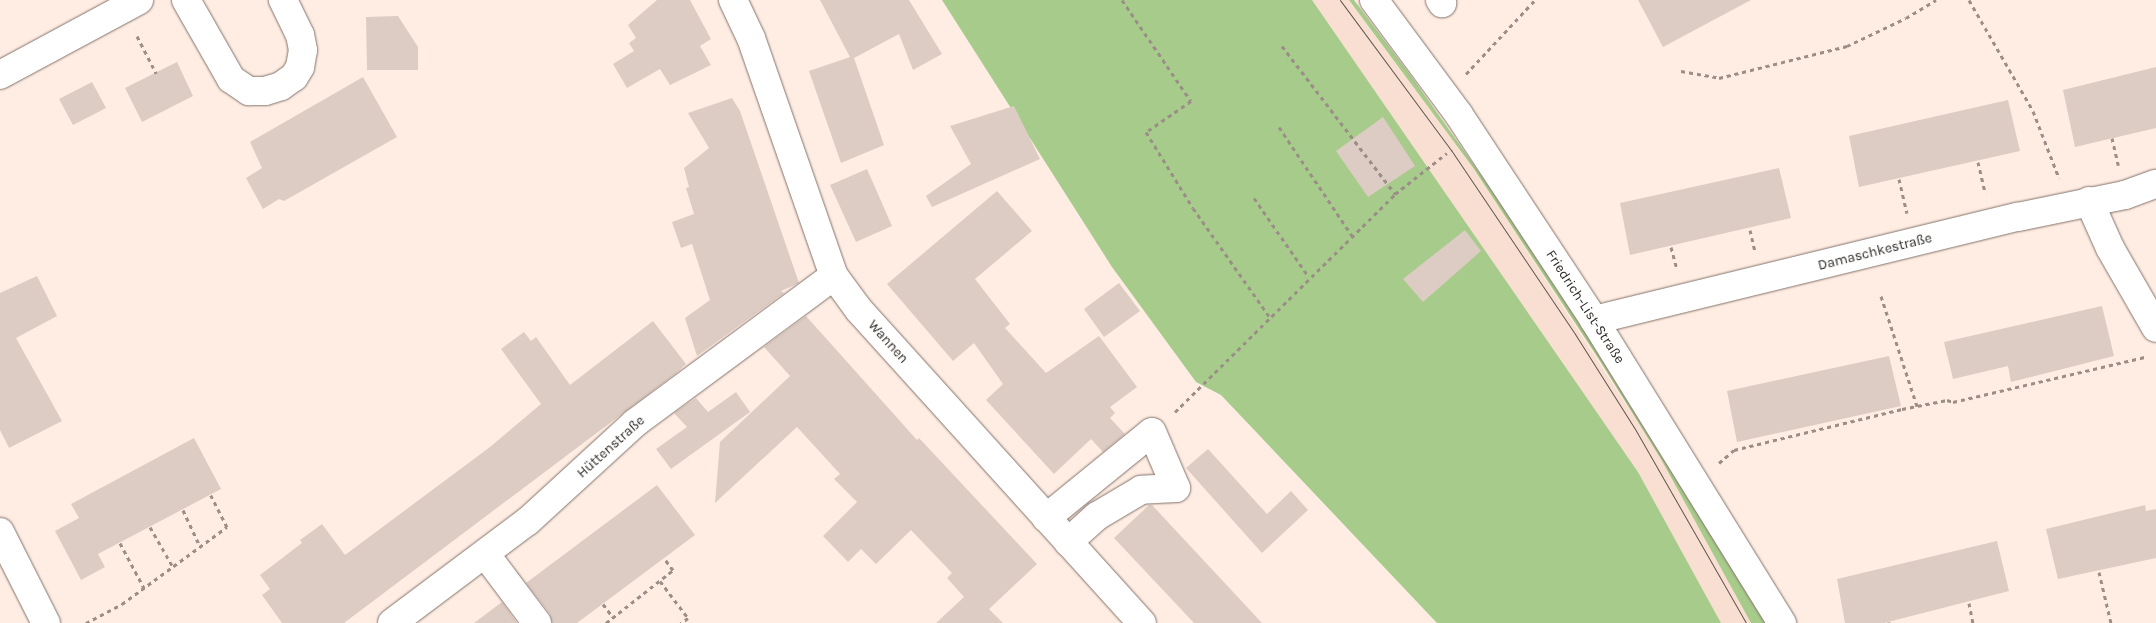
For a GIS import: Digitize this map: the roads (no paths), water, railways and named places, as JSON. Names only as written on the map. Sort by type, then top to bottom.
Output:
[{"type":"street","points":[[186,0],[231,79],[249,90],[265,91],[281,86],[294,77],[300,67],[303,50],[300,35],[284,0]]},
{"type":"street","name":"Wannen","points":[[733,0],[751,38],[834,276],[859,310],[1142,623]]},
{"type":"street","name":"Friedrich-List-Straße","points":[[1374,0],[1445,96],[1594,320],[1782,623]]},
{"type":"street","points":[[0,75],[131,4]]},
{"type":"street","name":"Damaschkestraße","points":[[1594,320],[2080,204],[2125,195],[2156,184]]},
{"type":"street","points":[[2080,204],[2110,248],[2156,328]]},
{"type":"street","name":"Hüttenstraße","points":[[392,623],[486,555],[563,491],[635,423],[834,276]]},
{"type":"street","points":[[1046,518],[1152,432],[1176,488],[1141,490],[1096,516],[1068,542]]},
{"type":"street","points":[[0,532],[46,623]]},
{"type":"street","points":[[486,555],[537,623]]},
{"type":"tram line","points":[[1340,0],[1451,150],[1575,334],[1635,429],[1746,623]]}]
